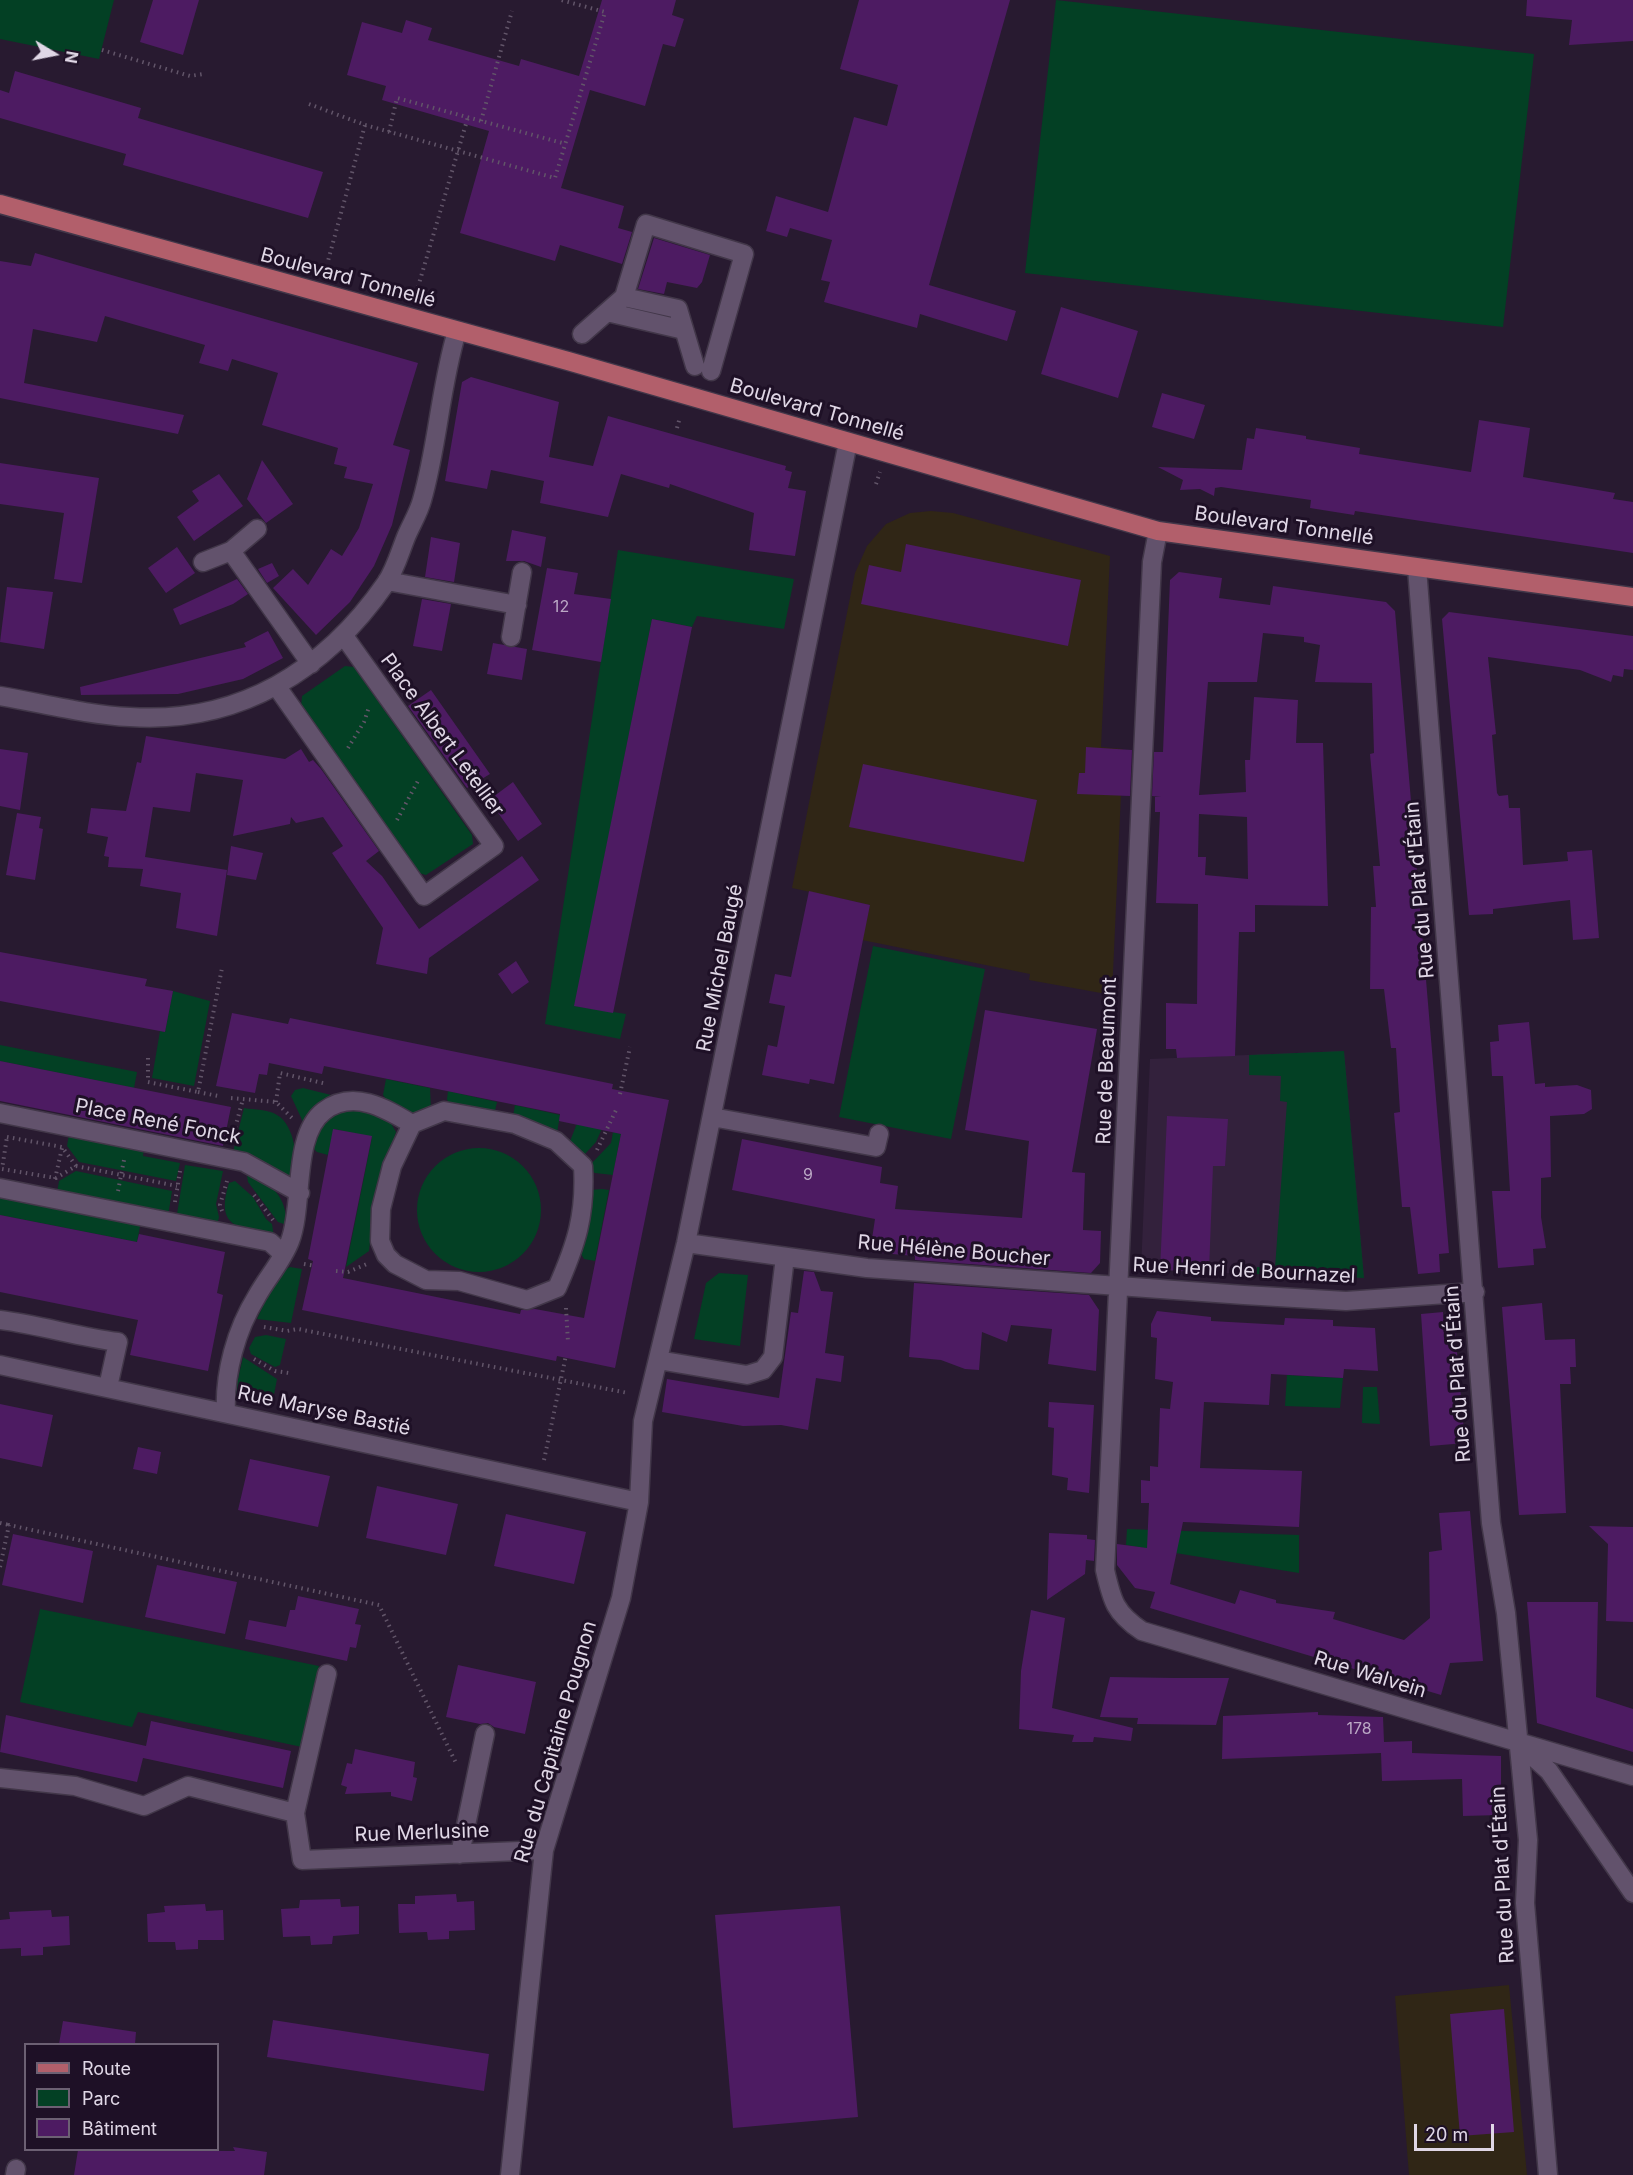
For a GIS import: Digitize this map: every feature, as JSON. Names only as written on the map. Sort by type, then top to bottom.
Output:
[{"type":"main road","name":"Boulevard Tonnellé","points":[[0,204],[457,331],[1158,531],[1633,597]]},
{"type":"street","points":[[582,334],[624,297],[646,224],[744,254],[703,369],[684,330],[678,309],[624,297]]},
{"type":"street","points":[[607,312],[684,330]]},
{"type":"street","points":[[0,696],[129,717],[184,715],[217,708],[277,687],[311,664],[344,636],[387,581],[422,500],[447,364],[457,331]]},
{"type":"street","name":"Rue Michel Baugé","points":[[639,1502],[643,1421],[686,1243],[848,442]]},
{"type":"street","points":[[204,562],[231,551],[257,528]]},
{"type":"street","name":"Rue de Beaumont","points":[[1110,1594],[1105,1570],[1152,562],[1158,531]]},
{"type":"street","points":[[231,551],[311,664]]},
{"type":"street","name":"Rue du Plat d'Étain","points":[[1417,568],[1491,1523],[1506,1613],[1528,1840],[1525,1903],[1548,2175]]},
{"type":"street","points":[[511,638],[522,572]]},
{"type":"street","points":[[387,581],[517,605]]},
{"type":"street","name":"Place Albert Letellier","points":[[277,687],[424,896],[494,846],[344,636]]},
{"type":"street","points":[[226,1413],[225,1391],[241,1323],[286,1247],[300,1192],[305,1136],[323,1112],[350,1100],[385,1108],[412,1124]]},
{"type":"street","points":[[444,1111],[515,1124],[556,1141],[582,1166],[585,1193],[576,1244],[557,1288],[527,1300],[459,1281],[426,1280],[394,1264],[386,1255],[380,1241],[381,1209],[392,1166],[412,1124],[444,1111]]},
{"type":"street","name":"Place René Fonck","points":[[0,1113],[244,1162],[300,1192]]},
{"type":"street","points":[[712,1117],[876,1147],[879,1134]]},
{"type":"street","points":[[0,1188],[286,1247]]},
{"type":"street","name":"Rue Hélène Boucher","points":[[686,1243],[867,1268],[1119,1287]]},
{"type":"street","points":[[658,1360],[747,1375],[763,1370],[773,1357],[785,1257]]},
{"type":"street","name":"Rue Henri de Bournazel","points":[[1119,1287],[1346,1302],[1474,1292]]},
{"type":"street","points":[[0,1320],[40,1325],[89,1338],[118,1342],[108,1387]]},
{"type":"street","name":"Rue Maryse Bastié","points":[[0,1365],[639,1502]]},
{"type":"street","name":"Rue du Capitaine Pougnon","points":[[510,2175],[544,1850],[621,1598],[639,1502]]},
{"type":"street","name":"Rue Walvein","points":[[1110,1594],[1117,1610],[1126,1620],[1142,1631],[1633,1776]]},
{"type":"street","points":[[0,1778],[75,1786],[144,1806],[188,1785],[295,1813],[327,1674]]},
{"type":"street","points":[[460,1854],[485,1734]]},
{"type":"street","points":[[1517,1743],[1549,1770],[1633,1893]]},
{"type":"street","name":"Rue Merlusine","points":[[295,1813],[302,1860],[544,1850]]},
{"type":"path","points":[[309,104],[365,125],[555,178],[605,12],[561,0]]},
{"type":"path","points":[[481,121],[512,11]]},
{"type":"path","points":[[102,50],[190,76],[203,74]]},
{"type":"path","points":[[389,132],[397,98],[566,144]]},
{"type":"path","points":[[418,287],[468,117]]},
{"type":"path","points":[[328,261],[365,125]]},
{"type":"path","points":[[332,765],[347,749],[364,722],[376,680]]},
{"type":"path","points":[[385,842],[431,757]]},
{"type":"path","points":[[198,1092],[222,968]]},
{"type":"path","points":[[620,1095],[630,1047]]},
{"type":"path","points":[[148,1058],[148,1082],[218,1096]]},
{"type":"path","points":[[276,1102],[280,1073],[330,1085],[350,1100]]},
{"type":"path","points":[[231,1098],[276,1102],[295,1120],[305,1136]]},
{"type":"path","points":[[582,1166],[604,1140],[617,1108]]},
{"type":"path","points":[[51,1198],[66,1126]]},
{"type":"path","points":[[76,1166],[56,1178],[2,1168],[7,1137],[62,1147],[76,1166],[177,1186]]},
{"type":"path","points":[[114,1211],[128,1139]]},
{"type":"path","points":[[171,1222],[184,1149]]},
{"type":"path","points":[[252,1192],[286,1247]]},
{"type":"path","points":[[336,1271],[348,1272],[386,1255]]},
{"type":"path","points":[[557,1288],[568,1313],[568,1342]]},
{"type":"path","points":[[241,1323],[287,1331],[298,1329],[649,1397]]},
{"type":"path","points":[[236,1348],[275,1371],[290,1373]]},
{"type":"path","points":[[542,1466],[566,1355]]},
{"type":"path","points":[[0,1523],[379,1605],[472,1796]]},
{"type":"path","points":[[0,1567],[9,1525]]},
{"type":"shaded area","points":[[931,511],[953,513],[1110,556],[1101,747],[1123,749],[1112,995],[1029,980],[1030,974],[862,940],[870,905],[792,888],[855,573],[867,546],[886,524],[910,513]]},
{"type":"shaded area","points":[[1344,1051],[1364,1278],[1141,1270],[1150,1059]]},
{"type":"shaded area","points":[[1509,1985],[1527,2175],[1409,2175],[1395,1996]]},
{"type":"green space","points":[[0,0],[114,0],[99,59],[0,39]]},
{"type":"green space","points":[[1056,0],[1534,54],[1503,327],[1025,273]]},
{"type":"green space","points":[[618,550],[794,579],[784,629],[697,616],[692,627],[652,619],[575,1006],[626,1014],[620,1039],[545,1024]]},
{"type":"green space","points":[[345,666],[354,667],[472,835],[473,844],[426,875],[419,873],[301,707],[302,696]]},
{"type":"green space","points":[[873,946],[985,969],[951,1139],[839,1117]]},
{"type":"green space","points":[[173,991],[210,1001],[194,1086],[152,1078],[160,1031],[165,1032]]},
{"type":"green space","points":[[0,1045],[137,1072],[134,1088],[0,1061]]},
{"type":"green space","points":[[1344,1051],[1364,1278],[1256,1274],[1257,1267],[1275,1268],[1287,1102],[1280,1101],[1281,1076],[1249,1075],[1249,1055]]},
{"type":"green space","points":[[386,1079],[430,1088],[431,1110],[420,1115],[391,1106],[383,1095]]},
{"type":"green space","points":[[303,1088],[331,1095],[303,1122],[291,1096],[295,1090]]},
{"type":"green space","points":[[448,1091],[497,1102],[494,1115],[450,1108],[447,1099]]},
{"type":"green space","points":[[515,1105],[560,1115],[557,1133],[513,1116]]},
{"type":"green space","points":[[365,1106],[389,1120],[396,1132],[374,1204],[369,1251],[346,1267],[372,1137],[334,1129],[328,1155],[317,1152],[312,1147],[320,1128],[331,1116],[345,1110]]},
{"type":"green space","points":[[244,1108],[273,1113],[288,1126],[295,1153],[292,1177],[285,1177],[271,1165],[233,1152]]},
{"type":"green space","points":[[579,1118],[604,1124],[596,1142],[585,1154],[569,1144]]},
{"type":"green space","points":[[613,1132],[621,1134],[613,1175],[595,1173],[590,1170],[590,1165],[611,1143]]},
{"type":"green space","points":[[69,1134],[144,1149],[143,1156],[180,1163],[176,1181],[79,1162],[67,1146]]},
{"type":"green space","points":[[479,1148],[503,1153],[523,1166],[536,1186],[541,1210],[536,1234],[523,1254],[503,1267],[479,1272],[455,1267],[435,1254],[422,1234],[417,1210],[422,1186],[435,1166],[455,1153]]},
{"type":"green space","points":[[185,1165],[223,1171],[216,1204],[219,1217],[217,1225],[177,1214]]},
{"type":"green space","points":[[76,1171],[172,1191],[168,1216],[57,1193],[59,1181]]},
{"type":"green space","points":[[247,1175],[264,1182],[281,1199],[287,1225],[278,1222],[248,1182]]},
{"type":"green space","points":[[235,1181],[253,1197],[266,1219],[272,1224],[274,1237],[240,1227],[228,1217],[225,1198],[229,1183]]},
{"type":"green space","points":[[590,1190],[609,1190],[595,1261],[584,1259],[581,1254],[588,1219]]},
{"type":"green space","points":[[0,1192],[141,1221],[137,1242],[0,1215]]},
{"type":"green space","points":[[290,1267],[302,1269],[291,1323],[257,1319],[278,1273]]},
{"type":"green space","points":[[719,1273],[748,1275],[740,1346],[694,1339],[706,1283]]},
{"type":"green space","points":[[266,1335],[286,1339],[280,1365],[275,1367],[251,1354],[249,1348],[255,1337]]},
{"type":"green space","points":[[243,1357],[277,1379],[272,1405],[234,1397]]},
{"type":"green space","points":[[1287,1375],[1343,1378],[1340,1408],[1285,1406]]},
{"type":"green space","points":[[1363,1387],[1377,1387],[1380,1424],[1362,1423]]},
{"type":"green space","points":[[1127,1529],[1299,1535],[1299,1573],[1126,1545]]},
{"type":"green space","points":[[40,1609],[319,1666],[302,1747],[138,1712],[132,1727],[20,1702]]},
{"type":"building","points":[[153,0],[199,0],[183,55],[140,42]]},
{"type":"building","points":[[602,0],[676,0],[672,15],[684,19],[675,47],[663,44],[645,106],[590,90],[561,188],[624,206],[618,228],[632,232],[622,264],[560,245],[555,261],[460,233],[489,131],[382,100],[386,86],[347,75],[362,22],[402,33],[406,20],[432,28],[428,40],[519,66],[521,59],[579,76]]},
{"type":"building","points":[[859,0],[1010,0],[929,285],[1016,311],[1007,341],[920,314],[917,328],[824,302],[830,282],[821,280],[832,240],[790,228],[787,237],[766,231],[776,196],[828,212],[854,117],[887,126],[898,85],[840,69]]},
{"type":"building","points":[[1527,0],[1633,0],[1633,41],[1569,45],[1572,20],[1526,16]]},
{"type":"building","points":[[15,71],[141,108],[138,118],[323,172],[308,218],[123,165],[126,154],[0,118],[0,90],[9,93]]},
{"type":"building","points":[[654,238],[710,255],[702,282],[697,288],[667,282],[664,294],[638,289]]},
{"type":"building","points":[[35,253],[418,363],[393,445],[410,450],[392,525],[374,566],[350,602],[316,635],[273,588],[293,569],[308,585],[331,549],[342,556],[359,528],[373,484],[344,478],[347,467],[334,464],[338,448],[262,425],[278,373],[232,359],[228,371],[199,363],[205,345],[105,316],[97,342],[33,329],[24,383],[184,415],[178,434],[0,398],[0,261],[31,266]]},
{"type":"building","points":[[1061,307],[1138,331],[1118,398],[1041,374]]},
{"type":"building","points":[[471,377],[559,402],[549,457],[593,466],[608,416],[786,466],[785,470],[792,472],[788,488],[806,491],[795,556],[749,550],[754,513],[670,484],[669,488],[621,474],[608,517],[540,503],[544,481],[491,470],[487,489],[445,481],[462,382]]},
{"type":"building","points":[[1162,393],[1205,405],[1194,439],[1152,427]]},
{"type":"building","points":[[1479,420],[1530,428],[1523,477],[1615,493],[1613,499],[1633,502],[1633,553],[1355,511],[1354,515],[1310,508],[1311,500],[1221,487],[1215,488],[1214,496],[1200,489],[1180,490],[1183,480],[1158,467],[1242,470],[1247,438],[1254,439],[1256,428],[1360,448],[1359,454],[1471,472]]},
{"type":"building","points":[[262,460],[293,504],[266,523],[247,499]]},
{"type":"building","points":[[0,463],[99,478],[82,583],[54,579],[64,513],[0,504]]},
{"type":"building","points":[[219,474],[243,506],[194,541],[177,517],[199,501],[192,491]]},
{"type":"building","points":[[512,530],[546,537],[541,567],[524,561],[506,561]]},
{"type":"building","points":[[431,537],[460,543],[454,582],[425,577]]},
{"type":"building","points":[[906,544],[1081,580],[1068,646],[861,604],[869,565],[901,572]]},
{"type":"building","points":[[177,547],[195,573],[166,593],[148,568]]},
{"type":"building","points":[[272,563],[279,576],[267,583],[258,569]]},
{"type":"building","points":[[547,568],[578,573],[574,594],[611,599],[601,662],[532,650]]},
{"type":"building","points":[[1179,572],[1222,578],[1219,598],[1270,605],[1273,586],[1386,602],[1395,611],[1449,1253],[1439,1254],[1440,1272],[1418,1274],[1410,1207],[1402,1207],[1394,1113],[1400,1112],[1396,1048],[1391,1048],[1384,989],[1370,989],[1371,907],[1376,907],[1373,866],[1380,866],[1370,754],[1374,753],[1372,683],[1315,682],[1320,645],[1304,642],[1304,637],[1263,633],[1257,682],[1208,682],[1199,795],[1246,792],[1245,760],[1250,760],[1254,697],[1298,700],[1296,743],[1323,743],[1328,906],[1255,905],[1255,932],[1239,932],[1235,1056],[1177,1058],[1176,1049],[1166,1049],[1166,1003],[1197,1004],[1198,904],[1156,903],[1160,812],[1155,812],[1155,797],[1161,797],[1152,796],[1154,752],[1163,752],[1170,580]],"holes":[[[1199,814],[1247,817],[1248,879],[1205,875],[1206,857],[1198,857]]]},
{"type":"building","points":[[237,579],[248,594],[233,604],[180,625],[173,609]]},
{"type":"building","points":[[7,587],[53,592],[44,649],[0,642]]},
{"type":"building","points":[[422,599],[451,604],[442,651],[413,646]]},
{"type":"building","points":[[1449,612],[1633,636],[1633,670],[1624,669],[1623,677],[1613,675],[1611,682],[1580,670],[1488,657],[1496,734],[1492,735],[1497,793],[1499,796],[1508,795],[1509,808],[1520,808],[1523,865],[1568,861],[1567,852],[1592,850],[1599,938],[1573,940],[1570,900],[1493,909],[1493,914],[1469,915],[1442,619]]},
{"type":"building","points":[[652,619],[692,627],[613,1013],[574,1006]]},
{"type":"building","points":[[268,631],[283,658],[243,679],[178,694],[81,695],[80,687],[246,647],[244,643]]},
{"type":"building","points":[[493,643],[527,649],[522,680],[487,674]]},
{"type":"building","points":[[431,690],[490,774],[467,788],[408,706]]},
{"type":"building","points":[[146,736],[285,759],[301,749],[309,762],[313,760],[321,769],[379,851],[366,861],[382,876],[419,929],[522,856],[539,880],[429,958],[427,974],[376,964],[383,928],[332,853],[343,846],[323,817],[296,823],[291,817],[290,824],[233,836],[243,780],[196,773],[190,812],[153,807],[145,857],[227,870],[217,936],[176,928],[181,893],[140,886],[143,869],[108,867],[109,857],[104,856],[108,837],[87,833],[91,808],[126,811],[137,762],[141,763]]},
{"type":"building","points":[[1086,747],[1132,750],[1130,796],[1077,794],[1079,773],[1085,773]]},
{"type":"building","points":[[0,749],[28,753],[20,810],[0,806]]},
{"type":"building","points":[[863,764],[1037,800],[1024,862],[849,827]]},
{"type":"building","points":[[513,782],[542,824],[518,841],[489,800]]},
{"type":"building","points":[[17,813],[41,817],[39,828],[43,829],[35,880],[6,875]]},
{"type":"building","points":[[231,846],[263,853],[256,880],[227,875]]},
{"type":"building","points":[[809,891],[870,905],[834,1084],[810,1079],[809,1084],[762,1075],[768,1045],[777,1047],[785,1006],[769,1003],[775,974],[791,977]]},
{"type":"building","points":[[0,952],[147,979],[145,986],[173,991],[165,1032],[0,1001]]},
{"type":"building","points":[[516,961],[529,982],[512,994],[498,974]]},
{"type":"building","points":[[985,1010],[1097,1029],[1072,1172],[1085,1173],[1083,1230],[1101,1231],[1100,1263],[1091,1273],[915,1260],[915,1256],[870,1252],[875,1219],[732,1190],[742,1139],[882,1167],[880,1183],[898,1186],[895,1209],[1022,1218],[1029,1141],[965,1130]]},
{"type":"building","points":[[232,1013],[288,1024],[290,1018],[613,1084],[612,1089],[669,1100],[615,1368],[557,1356],[556,1361],[302,1310],[313,1261],[308,1259],[333,1129],[372,1136],[343,1278],[520,1314],[521,1310],[535,1309],[584,1318],[621,1134],[559,1121],[560,1114],[324,1066],[322,1074],[269,1063],[267,1075],[259,1074],[255,1093],[216,1086]]},
{"type":"building","points":[[1529,1022],[1535,1084],[1545,1083],[1545,1087],[1577,1085],[1591,1090],[1592,1109],[1584,1114],[1550,1116],[1551,1177],[1541,1178],[1541,1217],[1546,1248],[1533,1249],[1534,1265],[1498,1268],[1492,1191],[1510,1191],[1503,1076],[1492,1076],[1490,1042],[1499,1041],[1498,1025]]},
{"type":"building","points":[[0,1061],[231,1107],[223,1146],[0,1101]]},
{"type":"building","points":[[1167,1116],[1228,1119],[1225,1166],[1213,1166],[1209,1271],[1160,1270]]},
{"type":"building","points":[[0,1215],[137,1242],[139,1234],[225,1252],[217,1293],[223,1295],[208,1371],[130,1355],[138,1320],[0,1292]]},
{"type":"building","points":[[804,1271],[814,1272],[821,1291],[833,1292],[825,1353],[844,1356],[841,1382],[816,1378],[808,1430],[781,1425],[743,1426],[662,1412],[667,1379],[779,1398],[791,1312],[798,1313]]},
{"type":"building","points":[[914,1283],[1089,1295],[1099,1310],[1096,1371],[1048,1364],[1052,1329],[1011,1325],[1007,1342],[982,1332],[979,1370],[965,1369],[941,1360],[909,1357]]},
{"type":"building","points":[[1542,1303],[1545,1340],[1575,1339],[1576,1367],[1570,1367],[1571,1384],[1560,1384],[1566,1513],[1519,1515],[1502,1307]]},
{"type":"building","points":[[1157,1311],[1211,1317],[1211,1321],[1284,1325],[1285,1318],[1333,1320],[1333,1326],[1375,1328],[1378,1371],[1344,1369],[1343,1378],[1271,1374],[1269,1405],[1204,1402],[1200,1468],[1302,1471],[1299,1527],[1183,1522],[1170,1584],[1235,1604],[1240,1590],[1276,1600],[1276,1603],[1335,1612],[1333,1619],[1404,1640],[1430,1618],[1429,1552],[1442,1550],[1439,1513],[1470,1511],[1483,1661],[1450,1663],[1441,1695],[1150,1608],[1155,1592],[1135,1588],[1117,1565],[1117,1544],[1147,1548],[1149,1503],[1141,1503],[1141,1480],[1150,1481],[1150,1466],[1158,1467],[1160,1408],[1170,1409],[1173,1382],[1155,1379],[1157,1338],[1151,1337],[1151,1324]]},
{"type":"building","points":[[1443,1312],[1444,1331],[1455,1330],[1465,1443],[1430,1446],[1421,1314]]},
{"type":"building","points":[[1049,1402],[1094,1405],[1089,1493],[1067,1490],[1068,1478],[1052,1475],[1054,1428],[1048,1427]]},
{"type":"building","points":[[0,1404],[53,1415],[42,1467],[0,1458]]},
{"type":"building","points":[[138,1447],[161,1452],[157,1474],[133,1469]]},
{"type":"building","points":[[250,1459],[330,1476],[318,1527],[238,1510]]},
{"type":"building","points":[[377,1486],[458,1504],[446,1555],[366,1538]]},
{"type":"building","points":[[506,1514],[586,1532],[574,1584],[494,1566]]},
{"type":"building","points":[[1589,1526],[1633,1527],[1633,1622],[1606,1621],[1608,1544]]},
{"type":"building","points":[[1049,1533],[1087,1535],[1087,1539],[1095,1540],[1094,1561],[1086,1560],[1085,1574],[1047,1600]]},
{"type":"building","points":[[13,1534],[93,1551],[83,1603],[2,1585]]},
{"type":"building","points":[[157,1565],[237,1582],[225,1634],[145,1617]]},
{"type":"building","points":[[298,1596],[359,1609],[355,1624],[361,1625],[356,1648],[350,1647],[347,1661],[245,1639],[249,1620],[286,1627],[290,1610],[295,1610]]},
{"type":"building","points":[[1527,1602],[1598,1602],[1596,1697],[1633,1709],[1633,1752],[1537,1723]]},
{"type":"building","points":[[1031,1610],[1065,1618],[1052,1708],[1133,1728],[1131,1741],[1094,1737],[1093,1742],[1072,1742],[1074,1735],[1019,1729],[1021,1671]]},
{"type":"building","points":[[458,1665],[536,1682],[525,1734],[494,1727],[488,1723],[480,1724],[446,1717]]},
{"type":"building","points":[[1110,1677],[1229,1678],[1216,1725],[1137,1724],[1138,1718],[1100,1717]]},
{"type":"building","points":[[1318,1712],[1318,1715],[1383,1717],[1384,1742],[1412,1741],[1412,1753],[1501,1756],[1501,1815],[1463,1816],[1462,1779],[1382,1781],[1381,1753],[1222,1759],[1223,1716]]},
{"type":"building","points":[[6,1715],[146,1746],[151,1721],[291,1751],[283,1788],[143,1758],[137,1782],[0,1752]]},
{"type":"building","points":[[355,1749],[415,1762],[413,1777],[417,1778],[412,1801],[391,1796],[391,1792],[345,1794],[347,1787],[341,1785],[347,1763],[352,1764]]},
{"type":"building","points":[[456,1894],[457,1902],[474,1901],[475,1930],[449,1931],[449,1939],[428,1940],[427,1932],[399,1933],[398,1904],[415,1904],[415,1896]]},
{"type":"building","points":[[340,1899],[341,1907],[359,1906],[359,1934],[333,1936],[332,1944],[311,1945],[310,1936],[283,1937],[281,1909],[299,1908],[300,1900]]},
{"type":"building","points":[[205,1904],[206,1911],[223,1910],[224,1940],[198,1940],[198,1949],[176,1950],[175,1942],[148,1942],[147,1914],[165,1912],[164,1906]]},
{"type":"building","points":[[840,1906],[858,2117],[733,2128],[715,1915]]},
{"type":"building","points":[[51,1910],[52,1917],[69,1916],[70,1945],[43,1947],[43,1955],[21,1956],[21,1948],[0,1949],[0,1920],[10,1919],[9,1912]]},
{"type":"building","points":[[1504,2009],[1514,2132],[1460,2136],[1450,2014]]},
{"type":"building","points":[[273,2020],[489,2054],[484,2091],[267,2057]]},
{"type":"building","points":[[63,2021],[136,2032],[135,2043],[59,2043]]},
{"type":"building","points":[[233,2147],[267,2152],[264,2175],[74,2175],[78,2151],[235,2151]]}]
